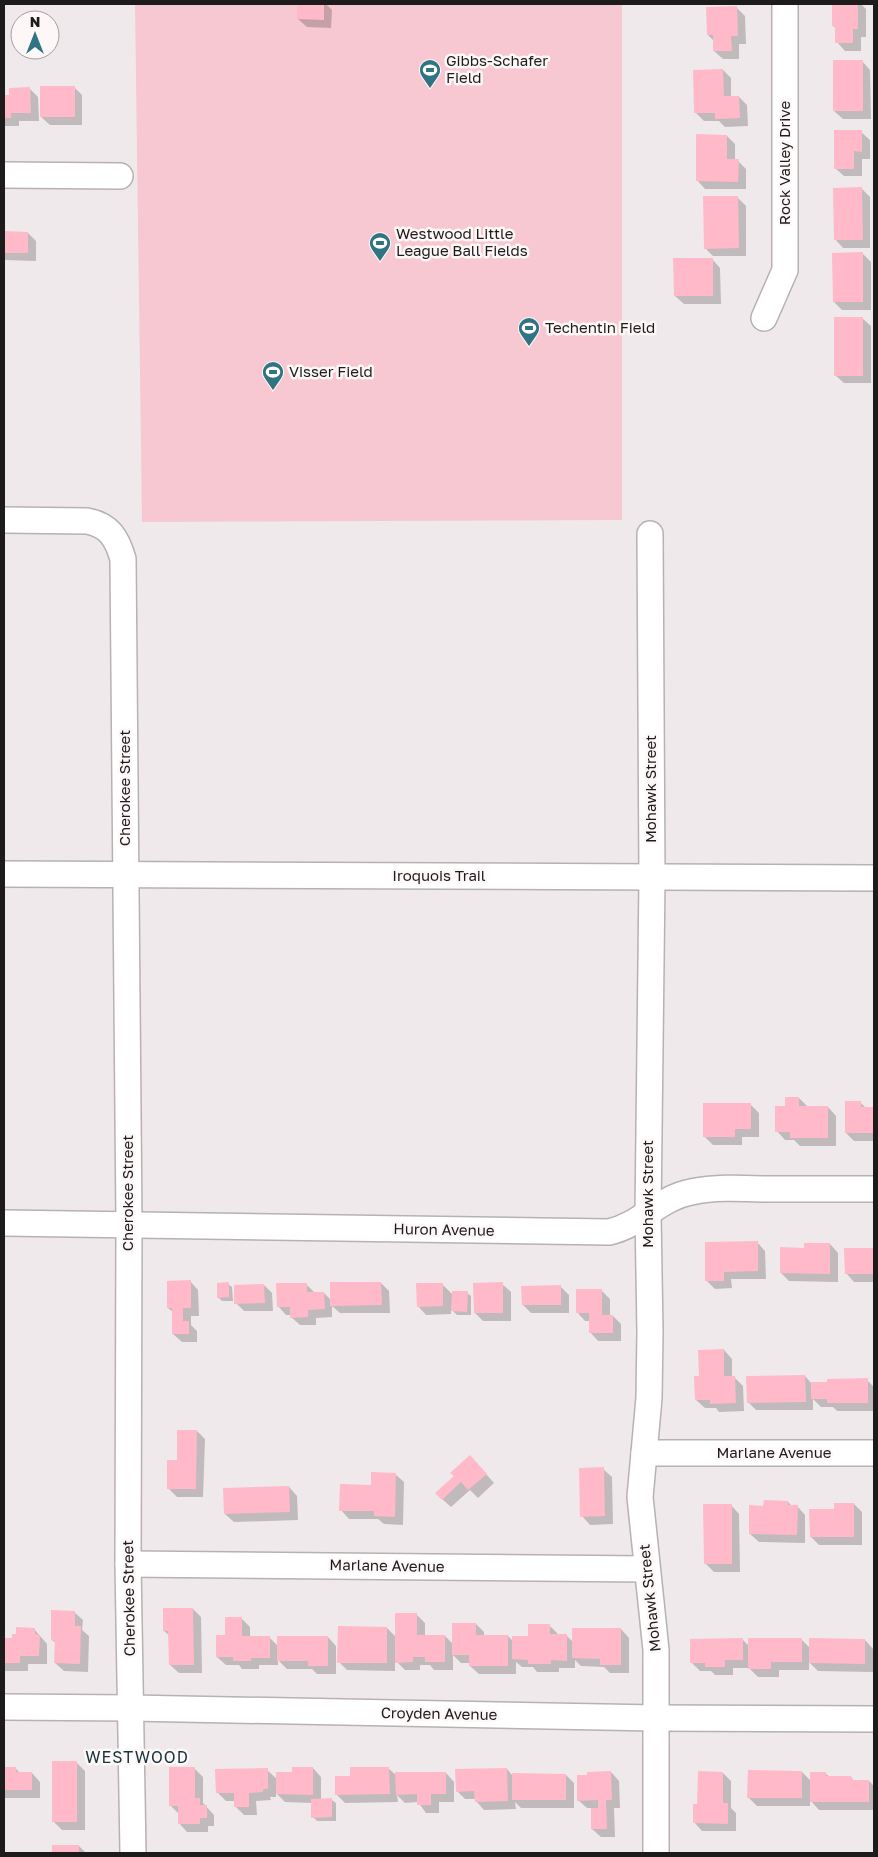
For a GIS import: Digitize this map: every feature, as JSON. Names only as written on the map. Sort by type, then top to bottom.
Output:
[{"type":"street","name":"Rock Valley Drive","points":[[764,318],[785,270],[785,4]]},
{"type":"street","points":[[4,175],[120,176]]},
{"type":"street","name":"Cherokee Street","points":[[4,520],[87,521],[98,523],[112,535],[120,548],[123,559],[129,1224],[128,1564],[133,1853]]},
{"type":"street","name":"Mohawk Street","points":[[650,534],[652,878],[648,1214],[650,1332],[649,1398],[640,1497],[656,1650],[656,1853]]},
{"type":"street","name":"Iroquois Trail","points":[[4,874],[874,878]]},
{"type":"street","name":"Huron Avenue","points":[[4,1223],[609,1232],[623,1229],[675,1196],[702,1190],[754,1188],[874,1190]]},
{"type":"street","name":"Marlane Avenue","points":[[644,1453],[874,1453]]},
{"type":"street","name":"Marlane Avenue","points":[[128,1564],[647,1568]]},
{"type":"street","name":"Croyden Avenue","points":[[4,1707],[656,1718],[874,1719]]},
{"type":"shaded area","name":"Westwood Little League Ball Fields","points":[[135,4],[622,4],[622,520],[142,522]]},
{"type":"building","points":[[297,4],[324,4],[324,20],[297,19]]},
{"type":"building","points":[[832,4],[858,4],[858,29],[853,29],[853,43],[835,43],[835,26],[832,26]]},
{"type":"building","points":[[737,6],[738,36],[731,36],[732,51],[713,51],[713,35],[707,35],[706,7]]},
{"type":"building","points":[[833,60],[863,60],[863,111],[833,111]]},
{"type":"building","points":[[723,69],[724,96],[739,96],[740,118],[715,119],[715,113],[694,113],[693,70]]},
{"type":"building","points":[[40,86],[75,86],[75,117],[40,117]]},
{"type":"building","points":[[30,87],[31,113],[11,113],[11,118],[4,118],[4,95],[9,95],[9,88]]},
{"type":"building","points":[[834,130],[862,130],[862,152],[854,151],[854,169],[834,169]]},
{"type":"building","points":[[696,134],[727,135],[727,159],[739,159],[738,182],[696,181]]},
{"type":"building","points":[[862,187],[863,240],[834,240],[833,188]]},
{"type":"building","points":[[703,196],[738,196],[739,248],[704,249]]},
{"type":"building","points":[[4,231],[28,232],[28,253],[4,253]]},
{"type":"building","points":[[863,252],[863,302],[833,302],[832,253]]},
{"type":"building","points":[[673,258],[713,258],[713,296],[674,296]]},
{"type":"building","points":[[834,317],[863,317],[863,376],[834,376]]},
{"type":"building","points":[[785,1097],[799,1097],[799,1106],[828,1106],[828,1138],[790,1138],[790,1132],[775,1132],[775,1106],[785,1106]]},
{"type":"building","points":[[845,1101],[861,1101],[861,1107],[874,1107],[874,1133],[845,1133]]},
{"type":"building","points":[[703,1103],[751,1103],[751,1129],[735,1129],[735,1137],[703,1137]]},
{"type":"building","points":[[758,1241],[758,1271],[724,1272],[724,1281],[705,1281],[705,1242]]},
{"type":"building","points":[[804,1243],[830,1243],[830,1274],[780,1273],[780,1247],[804,1248]]},
{"type":"building","points":[[844,1248],[874,1248],[874,1274],[845,1274]]},
{"type":"building","points":[[191,1280],[191,1308],[183,1308],[183,1321],[189,1321],[189,1334],[172,1334],[172,1308],[167,1308],[167,1281]]},
{"type":"building","points":[[229,1282],[229,1297],[217,1298],[217,1283]]},
{"type":"building","points":[[330,1282],[381,1282],[382,1305],[330,1306]]},
{"type":"building","points":[[503,1282],[503,1313],[474,1313],[473,1283]]},
{"type":"building","points":[[276,1283],[307,1283],[307,1292],[324,1292],[325,1309],[308,1310],[308,1317],[290,1318],[290,1307],[277,1307]]},
{"type":"building","points":[[416,1283],[443,1283],[443,1306],[417,1307]]},
{"type":"building","points":[[264,1284],[265,1303],[234,1304],[234,1285]]},
{"type":"building","points":[[561,1285],[561,1305],[522,1305],[521,1286]]},
{"type":"building","points":[[576,1289],[602,1289],[602,1315],[613,1315],[613,1333],[589,1333],[589,1313],[576,1313]]},
{"type":"building","points":[[452,1291],[468,1291],[467,1312],[451,1311]]},
{"type":"building","points":[[724,1349],[724,1376],[735,1376],[736,1403],[710,1404],[710,1400],[695,1400],[694,1376],[699,1376],[698,1350]]},
{"type":"building","points":[[805,1375],[806,1402],[747,1403],[746,1376]]},
{"type":"building","points":[[868,1378],[868,1403],[827,1403],[827,1399],[811,1399],[811,1382],[827,1382],[827,1379]]},
{"type":"building","points":[[177,1430],[197,1430],[196,1489],[167,1489],[167,1460],[177,1460]]},
{"type":"building","points":[[470,1455],[487,1474],[468,1490],[461,1482],[442,1500],[435,1493],[454,1476],[450,1473]]},
{"type":"building","points":[[604,1467],[605,1516],[580,1517],[579,1468]]},
{"type":"building","points":[[371,1472],[396,1473],[395,1517],[374,1516],[374,1511],[339,1511],[340,1484],[371,1485]]},
{"type":"building","points":[[289,1486],[290,1512],[224,1514],[223,1488]]},
{"type":"building","points":[[764,1500],[788,1501],[788,1505],[798,1505],[797,1535],[749,1534],[749,1505],[763,1506]]},
{"type":"building","points":[[834,1503],[854,1503],[854,1537],[810,1537],[809,1509],[834,1509]]},
{"type":"building","points":[[703,1504],[732,1504],[732,1564],[704,1564]]},
{"type":"building","points":[[163,1608],[193,1608],[194,1665],[169,1665],[168,1631],[163,1631]]},
{"type":"building","points":[[51,1610],[75,1611],[75,1626],[81,1626],[80,1664],[54,1663],[55,1641],[51,1640]]},
{"type":"building","points":[[395,1613],[417,1613],[417,1635],[445,1635],[445,1662],[425,1662],[425,1657],[413,1657],[413,1662],[395,1663]]},
{"type":"building","points":[[225,1617],[242,1617],[242,1636],[270,1636],[270,1658],[251,1658],[251,1661],[233,1661],[233,1657],[216,1657],[216,1635],[225,1635]]},
{"type":"building","points":[[452,1623],[476,1623],[476,1635],[508,1635],[508,1666],[469,1666],[469,1655],[452,1655]]},
{"type":"building","points":[[528,1624],[550,1624],[550,1634],[567,1634],[567,1661],[551,1660],[551,1664],[528,1664],[528,1660],[512,1659],[512,1636],[528,1636]]},
{"type":"building","points":[[338,1626],[387,1627],[387,1663],[337,1663]]},
{"type":"building","points":[[16,1627],[35,1628],[35,1634],[40,1635],[39,1656],[20,1656],[20,1663],[4,1663],[4,1638],[12,1638],[12,1634],[16,1634]]},
{"type":"building","points":[[572,1628],[621,1628],[621,1665],[600,1665],[600,1659],[572,1658]]},
{"type":"building","points":[[277,1636],[328,1636],[328,1666],[308,1666],[308,1661],[277,1661]]},
{"type":"building","points":[[743,1638],[743,1660],[725,1660],[725,1667],[705,1667],[705,1663],[690,1663],[690,1639]]},
{"type":"building","points":[[748,1638],[802,1638],[802,1662],[771,1662],[771,1669],[748,1669]]},
{"type":"building","points":[[809,1638],[865,1639],[865,1664],[809,1663]]},
{"type":"building","points":[[52,1761],[77,1761],[77,1822],[52,1822]]},
{"type":"building","points":[[4,1767],[16,1767],[16,1772],[32,1772],[32,1790],[4,1790]]},
{"type":"building","points":[[169,1767],[195,1767],[195,1798],[200,1798],[200,1805],[207,1805],[207,1818],[200,1818],[200,1824],[178,1824],[178,1806],[169,1806]]},
{"type":"building","points":[[292,1767],[313,1767],[313,1795],[276,1794],[276,1772],[292,1772]]},
{"type":"building","points":[[350,1767],[389,1767],[390,1794],[335,1795],[335,1776],[350,1776]]},
{"type":"building","points":[[268,1768],[268,1789],[263,1789],[263,1792],[249,1793],[249,1807],[234,1807],[234,1793],[216,1793],[215,1769]]},
{"type":"building","points":[[507,1768],[508,1801],[475,1802],[474,1791],[456,1792],[455,1769]]},
{"type":"building","points":[[748,1770],[802,1771],[802,1798],[747,1798]]},
{"type":"building","points":[[611,1771],[612,1800],[606,1800],[607,1829],[591,1829],[591,1808],[598,1808],[598,1800],[577,1801],[577,1775],[587,1775],[587,1772]]},
{"type":"building","points":[[698,1771],[723,1772],[723,1803],[728,1803],[728,1824],[693,1823],[693,1804],[697,1804]]},
{"type":"building","points":[[395,1772],[446,1772],[446,1794],[431,1794],[431,1805],[417,1805],[417,1794],[396,1795]]},
{"type":"building","points":[[810,1772],[826,1772],[826,1776],[851,1776],[852,1780],[869,1780],[869,1802],[810,1802]]},
{"type":"building","points":[[512,1773],[566,1774],[566,1800],[512,1800]]},
{"type":"building","points":[[332,1798],[332,1817],[311,1818],[311,1799]]},
{"type":"building","points":[[52,1845],[79,1845],[79,1853],[52,1853]]},
{"type":"place","name":"Gibbs-Schafer Field","points":[[430,89]]},
{"type":"place","name":"Westwood Little League Ball Fields","points":[[380,262]]},
{"type":"place","name":"Techentin Field","points":[[529,347]]},
{"type":"place","name":"Visser Field","points":[[273,391]]},
{"type":"district","name":"WESTWOOD","points":[[137,1757]]}]
